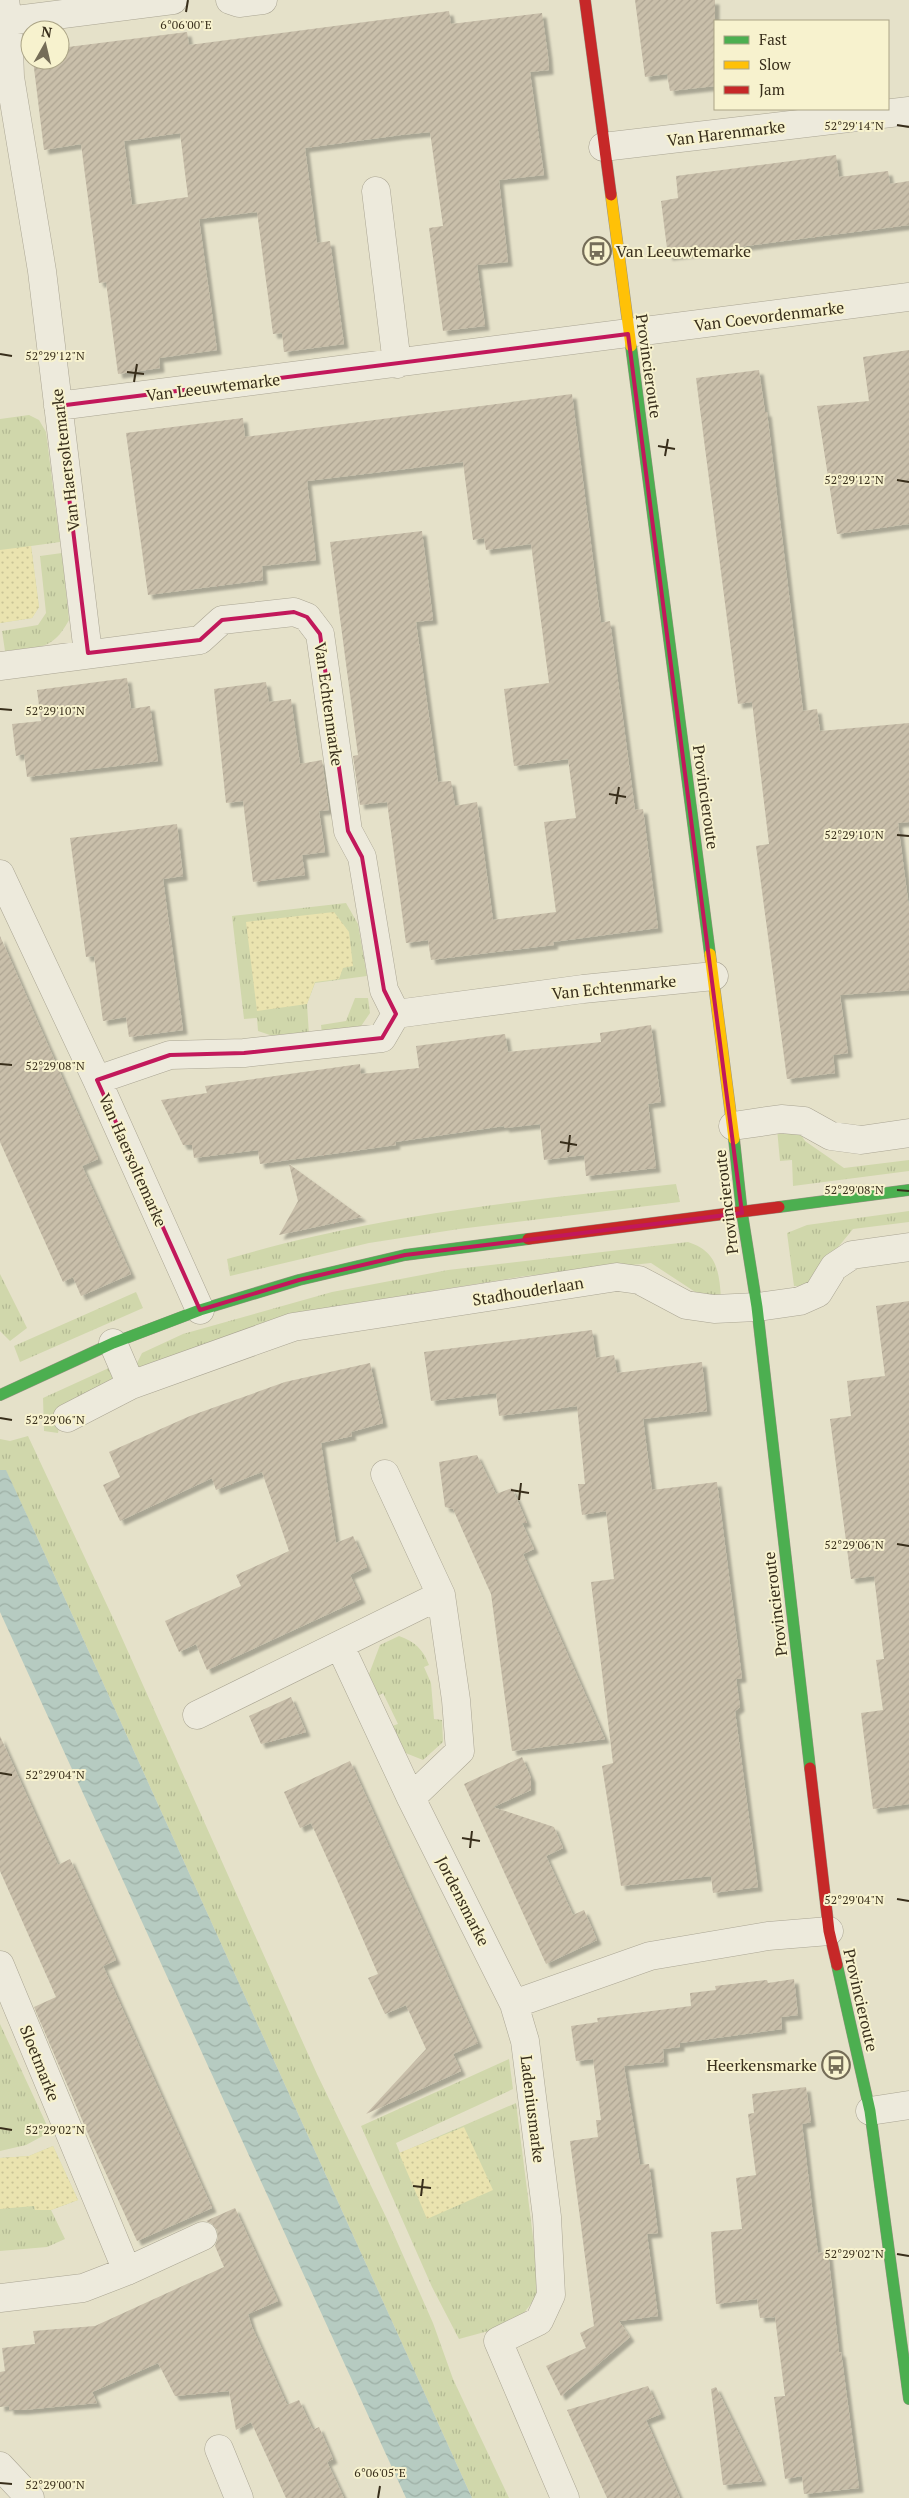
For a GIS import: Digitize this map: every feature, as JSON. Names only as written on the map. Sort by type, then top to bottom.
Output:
[{"type":"street","points":[[4,15],[173,0]]},
{"type":"street","points":[[230,0],[239,3],[263,0]]},
{"type":"street","name":"Provincieroute","points":[[585,0],[734,1126],[742,1213],[757,1307],[828,1931],[870,2111],[909,2399]]},
{"type":"street","name":"Van Haersoltemarke","points":[[4,15],[10,77],[33,211],[88,654]]},
{"type":"street","name":"Van Harenmarke","points":[[603,147],[909,111]]},
{"type":"street","points":[[376,191],[397,364]]},
{"type":"street","name":"Van Coevordenmarke","points":[[628,334],[909,297]]},
{"type":"street","name":"Van Leeuwtemarke","points":[[58,406],[628,334]]},
{"type":"street","name":"Van Echtenmarke","points":[[88,654],[200,640],[222,620],[294,612],[307,617],[320,634],[348,831],[362,857],[384,990],[396,1014],[583,989],[714,976]]},
{"type":"street","points":[[0,666],[88,654]]},
{"type":"street","name":"Van Haersoltemarke","points":[[0,874],[97,1080],[200,1310]]},
{"type":"street","points":[[97,1080],[170,1055],[244,1053],[382,1038],[396,1014]]},
{"type":"street","points":[[734,1126],[780,1119],[804,1121],[831,1136],[861,1140],[909,1134]]},
{"type":"street","points":[[0,1395],[113,1343],[200,1310],[299,1280],[405,1255],[909,1190]]},
{"type":"street","name":"Stadhouderlaan","points":[[67,1418],[131,1385],[293,1327],[617,1277],[638,1280],[686,1305],[714,1309],[800,1302],[818,1292],[834,1267],[852,1255],[909,1247]]},
{"type":"street","points":[[113,1343],[131,1385]]},
{"type":"street","points":[[386,1474],[441,1595],[456,1700],[460,1751],[411,1798]]},
{"type":"street","points":[[197,1715],[441,1595]]},
{"type":"street","name":"Jordensmarke","points":[[340,1646],[411,1798],[514,2004]]},
{"type":"street","points":[[514,2004],[650,1956],[768,1936],[828,1931]]},
{"type":"street","name":"Sloetmarke","points":[[0,1965],[127,2271]]},
{"type":"street","name":"Ladeniusmarke","points":[[514,2004],[525,2041],[547,2217],[551,2268],[550,2295],[539,2321],[498,2342],[565,2498]]},
{"type":"street","points":[[870,2111],[909,2105]]},
{"type":"street","points":[[0,2298],[83,2288],[127,2271],[203,2236]]},
{"type":"street","points":[[219,2449],[239,2498]]},
{"type":"street","points":[[0,2466],[30,2498]]},
{"type":"highlighted area","points":[[628,334],[742,1213],[405,1255],[299,1280],[200,1310],[97,1080],[170,1055],[244,1053],[382,1038],[396,1014],[384,990],[362,857],[348,831],[320,634],[307,617],[294,612],[222,620],[200,640],[88,653],[58,406]]},
{"type":"green space","points":[[29,415],[39,420],[46,432],[60,542],[31,546],[39,607],[32,618],[0,623],[0,419]]},
{"type":"green space","points":[[62,553],[69,620],[63,630],[50,643],[35,648],[5,651],[2,631],[38,625],[46,613],[40,556]]},
{"type":"green space","points":[[346,903],[358,924],[367,976],[315,983],[307,1004],[309,1035],[279,1038],[258,1031],[257,1018],[244,1019],[232,916]]},
{"type":"green space","points":[[355,998],[368,998],[370,1013],[359,1029],[322,1034],[321,1025],[346,1021]]},
{"type":"green space","points":[[777,1129],[799,1132],[805,1141],[844,1168],[909,1160],[909,1171],[793,1186],[792,1160],[780,1161]]},
{"type":"green space","points":[[676,1184],[680,1202],[459,1229],[369,1243],[230,1276],[227,1259],[294,1241],[360,1227],[450,1211]]},
{"type":"green space","points":[[909,1211],[909,1222],[853,1229],[806,1286],[794,1286],[787,1233],[807,1225]]},
{"type":"green space","points":[[688,1242],[705,1251],[715,1263],[721,1298],[706,1299],[651,1263],[525,1276],[357,1303],[269,1326],[144,1370],[136,1365],[142,1353],[183,1334],[332,1292],[448,1270]]},
{"type":"green space","points":[[0,1274],[27,1328],[10,1341],[0,1331]]},
{"type":"green space","points":[[136,1292],[143,1308],[20,1362],[14,1346]]},
{"type":"green space","points":[[111,1367],[116,1383],[62,1412],[58,1433],[44,1431],[43,1398]]},
{"type":"green space","points":[[28,1436],[113,1618],[317,2074],[387,2219],[433,2323],[453,2379],[509,2498],[472,2498],[37,1537],[6,1471],[0,1470],[0,1439],[10,1441]]},
{"type":"green space","points":[[399,1636],[418,1647],[427,1659],[429,1665],[424,1667],[431,1683],[434,1719],[442,1720],[443,1742],[423,1760],[403,1752],[392,1726],[398,1724],[383,1693],[378,1696],[369,1674],[380,1645]]},
{"type":"green space","points":[[0,2024],[50,2132],[26,2145],[0,2151]]},
{"type":"green space","points":[[509,2059],[513,2089],[396,2143],[400,2153],[516,2103],[540,2292],[520,2318],[492,2330],[459,2339],[432,2287],[361,2126]]},
{"type":"green space","points":[[53,2146],[78,2200],[51,2210],[65,2239],[47,2247],[0,2251],[0,2158],[29,2156]]},
{"type":"sand","points":[[31,546],[39,607],[32,618],[0,623],[0,550]]},
{"type":"sand","points":[[334,912],[349,932],[353,966],[343,968],[339,979],[315,982],[307,1004],[257,1011],[246,922]]},
{"type":"sand","points":[[464,2127],[493,2190],[427,2219],[399,2153]]},
{"type":"sand","points":[[53,2146],[78,2200],[51,2210],[35,2210],[34,2206],[0,2209],[0,2158],[29,2156]]},
{"type":"water","points":[[0,1470],[6,1470],[37,1537],[472,2498],[406,2498],[0,1612]]},
{"type":"building","points":[[635,0],[715,0],[714,86],[670,91],[667,74],[645,77]]},
{"type":"building","points":[[449,11],[451,24],[542,13],[549,70],[530,72],[544,175],[499,180],[508,262],[477,265],[485,326],[443,331],[429,228],[443,226],[430,132],[401,135],[305,148],[317,243],[330,241],[344,344],[284,352],[282,333],[273,334],[257,212],[199,219],[217,350],[159,358],[160,368],[118,374],[106,282],[99,283],[81,144],[44,150],[34,70],[70,70],[70,47],[187,32],[189,45]],"holes":[[[180,133],[188,197],[132,205],[124,141]]]},
{"type":"building","points":[[836,155],[839,177],[888,171],[890,184],[909,181],[909,225],[668,256],[661,201],[678,198],[676,176]]},
{"type":"building","points":[[909,350],[909,524],[837,534],[817,406],[869,401],[863,357]]},
{"type":"building","points":[[759,370],[765,412],[767,412],[803,711],[817,709],[820,731],[909,723],[909,822],[898,823],[909,908],[909,990],[840,995],[848,1053],[833,1055],[835,1073],[787,1079],[756,846],[769,844],[752,702],[738,704],[696,378]]},
{"type":"building","points":[[572,394],[601,623],[610,621],[635,810],[643,809],[658,928],[553,942],[554,945],[431,960],[428,940],[406,943],[387,802],[360,805],[353,756],[358,755],[330,542],[422,531],[433,620],[416,622],[438,782],[451,781],[455,806],[477,802],[493,920],[556,912],[544,822],[576,818],[568,759],[514,766],[504,689],[549,683],[531,544],[486,550],[484,538],[473,540],[463,462],[307,481],[316,560],[262,566],[263,580],[148,595],[126,433],[243,418],[245,437]]},
{"type":"building","points":[[127,678],[131,709],[150,706],[158,761],[27,777],[24,754],[16,756],[12,724],[41,721],[37,690]]},
{"type":"building","points":[[266,682],[269,702],[291,699],[300,764],[322,760],[329,810],[319,811],[325,852],[302,855],[305,875],[253,882],[243,801],[226,803],[214,689]]},
{"type":"building","points":[[177,824],[183,876],[163,879],[183,1030],[129,1037],[126,1017],[103,1021],[94,956],[86,957],[70,838]]},
{"type":"building","points":[[0,936],[98,1159],[82,1166],[131,1274],[81,1296],[73,1277],[63,1282],[0,1142]]},
{"type":"building","points":[[651,1025],[661,1102],[648,1104],[656,1168],[586,1176],[584,1155],[544,1160],[540,1124],[505,1128],[504,1126],[395,1142],[396,1145],[260,1164],[258,1150],[194,1158],[192,1145],[183,1145],[161,1100],[207,1093],[205,1086],[360,1064],[361,1074],[419,1068],[416,1046],[505,1034],[508,1052],[601,1042],[600,1033]]},
{"type":"building","points":[[289,1164],[362,1217],[279,1235],[298,1201]]},
{"type":"building","points":[[909,1301],[909,1804],[873,1809],[861,1713],[883,1710],[876,1660],[884,1659],[874,1576],[851,1579],[830,1419],[851,1416],[847,1381],[885,1376],[876,1306]]},
{"type":"building","points":[[592,1330],[596,1358],[614,1355],[617,1373],[702,1362],[707,1411],[643,1419],[652,1490],[717,1482],[742,1678],[736,1679],[740,1707],[735,1711],[758,1887],[713,1893],[711,1876],[621,1886],[602,1766],[613,1763],[591,1582],[614,1579],[606,1511],[582,1515],[578,1484],[585,1484],[577,1406],[499,1416],[496,1393],[431,1401],[424,1352]]},
{"type":"building","points":[[370,1363],[383,1423],[351,1432],[352,1436],[321,1443],[336,1543],[353,1536],[367,1567],[350,1575],[361,1599],[207,1670],[196,1644],[179,1652],[165,1621],[241,1586],[236,1575],[289,1551],[262,1472],[216,1490],[212,1478],[120,1521],[103,1485],[120,1477],[109,1452],[190,1416],[285,1382]]},
{"type":"building","points":[[477,1455],[496,1494],[512,1488],[527,1523],[522,1523],[534,1549],[523,1554],[605,1739],[512,1751],[491,1594],[453,1509],[445,1507],[439,1462]]},
{"type":"building","points":[[291,1697],[306,1732],[261,1744],[249,1716]]},
{"type":"building","points":[[0,1736],[58,1865],[70,1859],[116,1960],[103,1966],[212,2208],[137,2241],[92,2143],[34,2007],[56,1997],[0,1871]]},
{"type":"building","points":[[522,1757],[531,1778],[531,1790],[493,1807],[554,1827],[563,1848],[546,1856],[573,1915],[584,1910],[597,1940],[546,1964],[464,1784]]},
{"type":"building","points":[[350,1761],[478,2043],[453,2054],[461,2071],[366,2114],[426,2049],[406,2005],[385,2014],[368,1978],[378,1974],[337,1880],[311,1823],[300,1828],[284,1792]]},
{"type":"building","points":[[794,1979],[798,2015],[781,2017],[782,2029],[680,2043],[680,2047],[663,2049],[664,2062],[624,2066],[640,2165],[649,2164],[658,2233],[647,2234],[658,2316],[619,2321],[630,2337],[561,2396],[546,2366],[586,2348],[580,2333],[594,2326],[570,2141],[598,2137],[596,2120],[601,2120],[593,2059],[576,2061],[571,2026],[598,2022],[597,2018],[691,2006],[690,1993],[716,1990],[715,1986],[767,1980],[768,1983]]},
{"type":"building","points":[[806,2087],[811,2122],[802,2124],[818,2253],[828,2252],[839,2352],[841,2352],[859,2488],[804,2494],[802,2476],[785,2479],[774,2397],[785,2396],[775,2317],[760,2318],[757,2299],[716,2304],[711,2232],[742,2229],[736,2178],[756,2175],[748,2114],[754,2113],[752,2094]]},
{"type":"building","points":[[235,2208],[278,2301],[248,2314],[252,2327],[287,2405],[299,2400],[313,2430],[319,2427],[333,2459],[327,2462],[344,2498],[286,2498],[251,2422],[236,2430],[229,2391],[175,2396],[158,2363],[92,2392],[97,2403],[23,2410],[9,2410],[9,2406],[0,2407],[0,2372],[5,2371],[2,2348],[35,2344],[33,2331],[95,2326],[224,2267],[215,2246],[218,2238],[217,2230],[206,2221]]},
{"type":"building","points":[[648,2386],[661,2414],[646,2420],[680,2498],[607,2498],[567,2410]]},
{"type":"building","points":[[716,2387],[762,2481],[723,2485],[711,2389]]},
{"type":"traffic: fast","points":[[631,346],[710,954]]},
{"type":"traffic: fast","points":[[734,1139],[742,1213],[757,1307],[810,1768]]},
{"type":"traffic: fast","points":[[779,1207],[909,1190]]},
{"type":"traffic: fast","points":[[0,1395],[113,1343],[200,1310],[299,1280],[405,1255],[528,1239]]},
{"type":"traffic: fast","points":[[837,1965],[870,2111],[909,2399]]},
{"type":"traffic: slow","points":[[611,195],[631,346]]},
{"type":"traffic: slow","points":[[710,954],[734,1139]]},
{"type":"traffic: jam","points":[[585,0],[611,195]]},
{"type":"traffic: jam","points":[[528,1239],[779,1207]]},
{"type":"traffic: jam","points":[[810,1768],[829,1931],[837,1965]]},
{"type":"place","name":"Van Leeuwtemarke","points":[[597,251]]},
{"type":"place","name":"Heerkensmarke","points":[[836,2065]]}]
